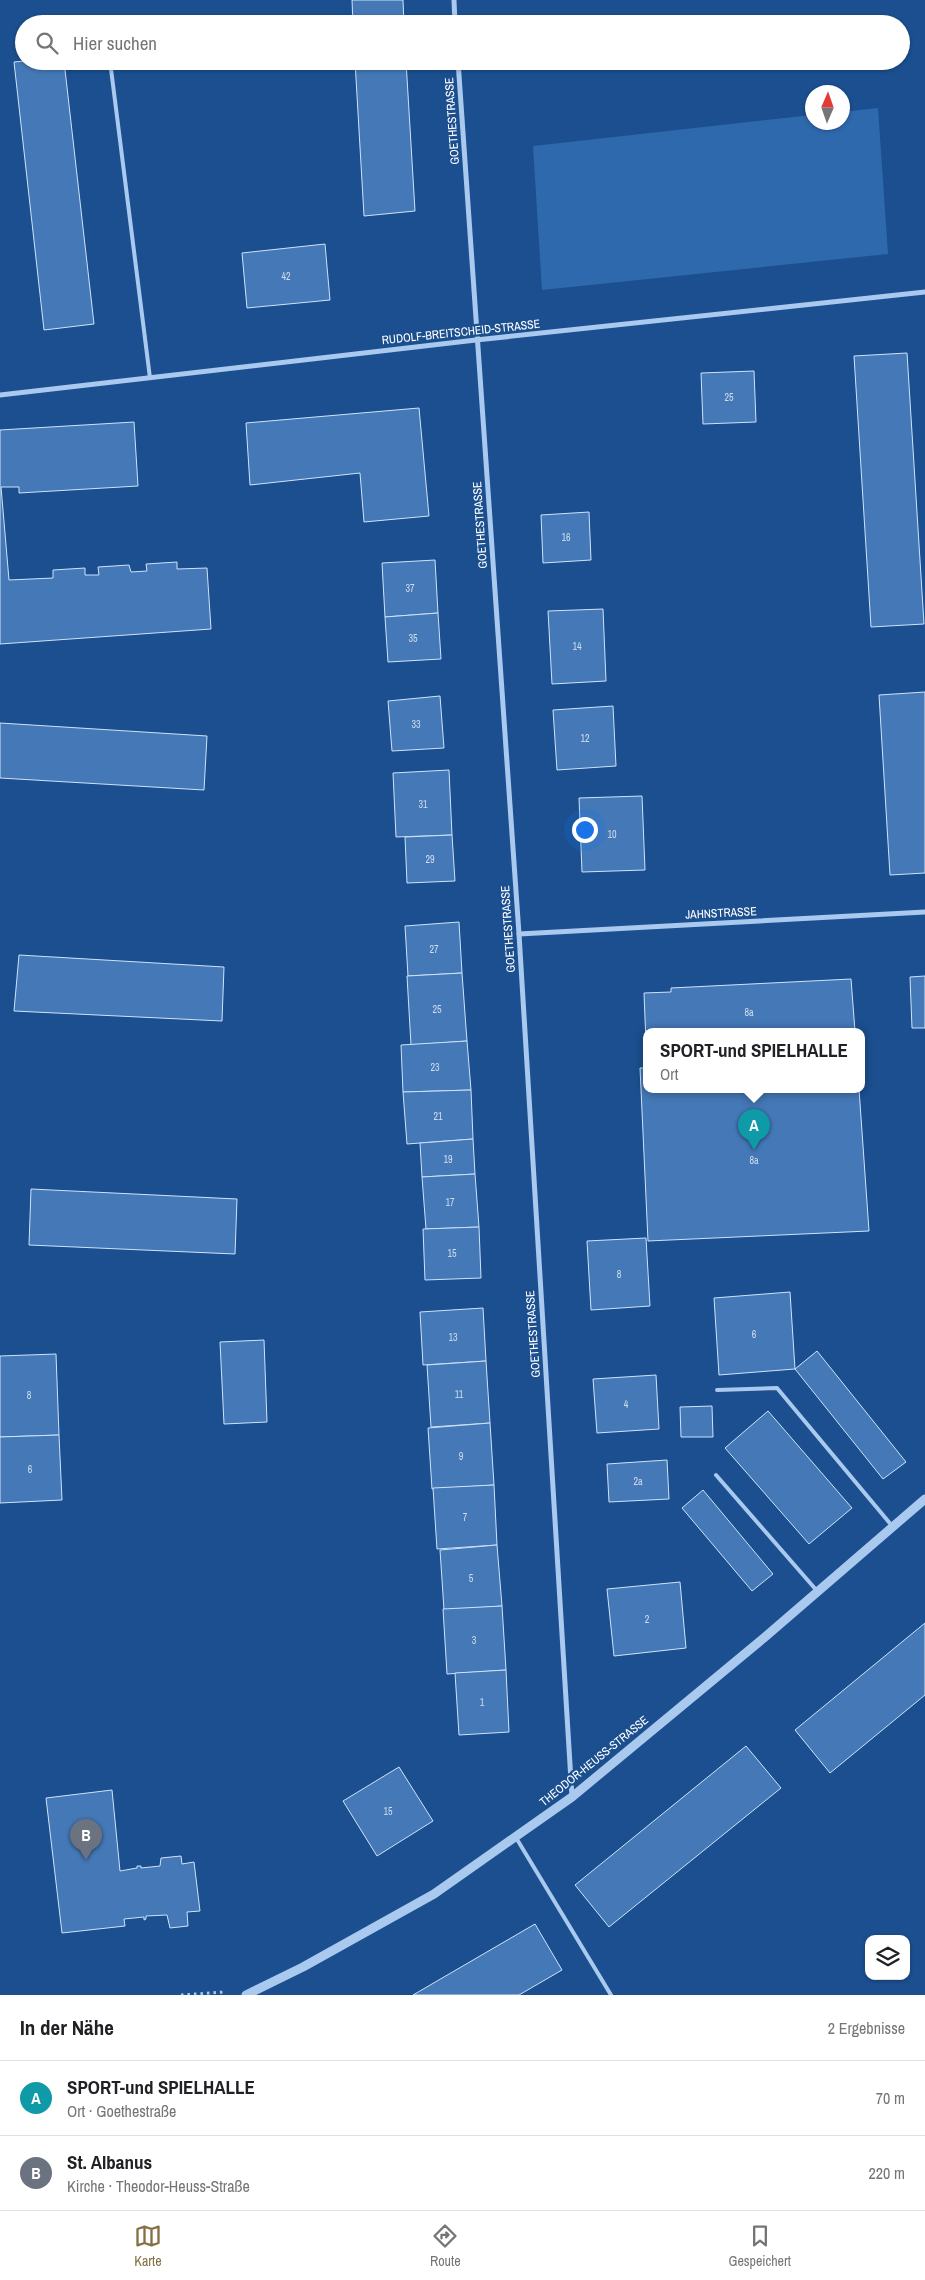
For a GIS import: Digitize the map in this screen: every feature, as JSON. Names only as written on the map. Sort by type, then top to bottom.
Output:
[{"type":"street","points":[[454,0],[455,15]]},
{"type":"street","name":"GOETHESTRASSE","points":[[459,70],[519,934],[572,1796]]},
{"type":"street","name":"RUDOLF-BREITSCHEID-STRASSE","points":[[0,396],[476,340],[925,292]]},
{"type":"street","name":"JAHNSTRASSE","points":[[519,934],[925,912]]},
{"type":"street","name":"THEODOR-HEUSS-STRASSE","points":[[249,1994],[303,1968],[434,1894],[572,1796],[818,1592],[925,1499]]},
{"type":"lane","points":[[111,70],[150,378]]},
{"type":"lane","points":[[717,1390],[778,1388],[893,1527]]},
{"type":"lane","points":[[716,1475],[818,1592]]},
{"type":"lane","points":[[516,1836],[611,1995]]},
{"type":"path","points":[[181,1995],[192,1993],[249,1994]]},
{"type":"shaded area","points":[[878,108],[888,254],[542,290],[533,146],[805,116],[805,130],[850,130],[850,111]]},
{"type":"building","points":[[352,0],[403,0],[404,15],[353,15]]},
{"type":"building","points":[[14,62],[15,70],[65,70],[94,324],[44,330]]},
{"type":"building","points":[[356,70],[407,70],[415,211],[364,216]]},
{"type":"building","points":[[325,244],[330,300],[247,308],[242,253]]},
{"type":"building","points":[[907,353],[924,624],[871,627],[854,356]]},
{"type":"building","points":[[754,371],[756,422],[703,424],[701,373]]},
{"type":"building","points":[[419,408],[429,516],[364,522],[360,473],[250,485],[246,423]]},
{"type":"building","points":[[134,422],[138,486],[19,493],[19,487],[1,487],[9,580],[53,578],[53,570],[85,568],[85,575],[99,575],[98,567],[129,565],[131,572],[147,571],[146,564],[177,562],[177,569],[207,568],[211,629],[0,644],[0,430]]},
{"type":"building","points":[[589,512],[591,560],[543,563],[541,515]]},
{"type":"building","points":[[435,560],[438,613],[385,617],[382,563]]},
{"type":"building","points":[[603,609],[606,681],[552,684],[548,611]]},
{"type":"building","points":[[438,613],[441,659],[388,662],[385,617]]},
{"type":"building","points":[[925,692],[925,873],[890,875],[879,695]]},
{"type":"building","points":[[440,696],[444,748],[392,751],[388,701]]},
{"type":"building","points":[[613,706],[616,766],[557,770],[553,710]]},
{"type":"building","points":[[0,723],[207,736],[204,790],[0,778]]},
{"type":"building","points":[[449,770],[452,835],[396,837],[393,773]]},
{"type":"building","points":[[642,796],[645,870],[582,872],[579,798]]},
{"type":"building","points":[[452,835],[455,881],[407,883],[405,837]]},
{"type":"building","points":[[459,922],[462,973],[408,976],[405,926]]},
{"type":"building","points":[[19,955],[224,967],[222,1021],[14,1011]]},
{"type":"building","points":[[462,973],[467,1041],[411,1045],[407,976]]},
{"type":"building","points":[[925,976],[925,1028],[912,1028],[910,977]]},
{"type":"building","points":[[851,979],[855,1028],[645,1028],[644,993],[671,992],[671,988]]},
{"type":"building","points":[[467,1041],[471,1090],[403,1092],[401,1045]]},
{"type":"building","points":[[640,1068],[643,1068],[643,1093],[859,1093],[869,1231],[648,1241]]},
{"type":"building","points":[[471,1090],[473,1139],[407,1144],[403,1092]]},
{"type":"building","points":[[473,1139],[475,1174],[422,1177],[420,1143]]},
{"type":"building","points":[[475,1174],[479,1227],[426,1229],[422,1177]]},
{"type":"building","points":[[31,1189],[237,1199],[235,1254],[29,1245]]},
{"type":"building","points":[[479,1227],[481,1278],[425,1280],[423,1229]]},
{"type":"building","points":[[646,1238],[650,1306],[591,1310],[587,1241]]},
{"type":"building","points":[[790,1292],[795,1369],[719,1375],[714,1298]]},
{"type":"building","points":[[483,1308],[486,1361],[423,1365],[420,1312]]},
{"type":"building","points":[[264,1340],[267,1422],[224,1424],[220,1342]]},
{"type":"building","points":[[817,1351],[906,1462],[883,1479],[795,1369]]},
{"type":"building","points":[[56,1354],[59,1435],[0,1437],[0,1356]]},
{"type":"building","points":[[486,1361],[490,1423],[431,1427],[427,1365]]},
{"type":"building","points":[[656,1375],[659,1429],[597,1433],[593,1379]]},
{"type":"building","points":[[712,1406],[713,1437],[681,1437],[680,1407]]},
{"type":"building","points":[[768,1411],[852,1508],[809,1544],[725,1448]]},
{"type":"building","points":[[490,1423],[494,1485],[432,1489],[428,1428]]},
{"type":"building","points":[[59,1435],[62,1500],[0,1503],[0,1437]]},
{"type":"building","points":[[667,1460],[669,1499],[609,1502],[607,1464]]},
{"type":"building","points":[[494,1485],[497,1545],[437,1549],[433,1488]]},
{"type":"building","points":[[703,1490],[773,1574],[752,1591],[682,1508]]},
{"type":"building","points":[[497,1545],[502,1606],[444,1610],[440,1550]]},
{"type":"building","points":[[680,1582],[686,1648],[614,1656],[607,1589]]},
{"type":"building","points":[[502,1606],[506,1670],[447,1674],[443,1609]]},
{"type":"building","points":[[925,1623],[925,1695],[830,1773],[795,1730]]},
{"type":"building","points":[[506,1670],[509,1732],[459,1735],[455,1673]]},
{"type":"building","points":[[746,1746],[781,1788],[609,1927],[575,1885]]},
{"type":"building","points":[[399,1767],[433,1821],[377,1856],[343,1801]]},
{"type":"building","points":[[112,1790],[120,1871],[137,1868],[137,1866],[141,1866],[141,1868],[160,1866],[161,1858],[181,1856],[182,1864],[194,1862],[200,1911],[187,1912],[188,1926],[170,1928],[167,1915],[146,1916],[144,1920],[144,1917],[124,1919],[125,1926],[62,1933],[46,1798]]},
{"type":"building","points":[[535,1924],[562,1970],[519,1995],[413,1995]]},
{"type":"place","name":"SPORT-und SPIELHALLE","points":[[754,1150]]},
{"type":"place","name":"St. Albanus","points":[[86,1860]]}]
